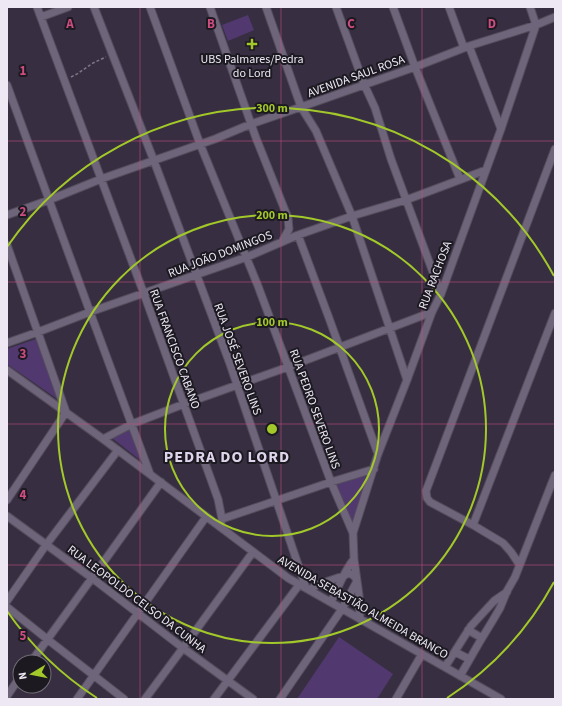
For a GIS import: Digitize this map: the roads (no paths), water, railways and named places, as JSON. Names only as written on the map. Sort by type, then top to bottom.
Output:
[{"type":"street","name":"RUA FRANCISCO CABANO","points":[[37,7],[218,498],[222,519],[220,527]]},
{"type":"street","points":[[41,17],[68,7]]},
{"type":"street","name":"RUA JOSÉ SEVERO LINS","points":[[94,7],[154,161],[230,364],[307,589]]},
{"type":"street","name":"RUA PEDRO SEVERO LINS","points":[[150,7],[200,144],[247,257],[331,482],[353,533],[360,619]]},
{"type":"street","points":[[210,7],[256,138],[288,218],[289,229],[282,242]]},
{"type":"street","points":[[266,7],[301,107],[316,131],[352,216],[407,380]]},
{"type":"street","points":[[336,7],[364,84],[375,108],[391,159],[441,294]]},
{"type":"street","points":[[393,7],[460,179]]},
{"type":"street","points":[[449,7],[501,129]]},
{"type":"street","points":[[530,7],[536,25]]},
{"type":"street","name":"AVENIDA SAUL ROSA","points":[[7,215],[251,124],[467,47],[536,25],[555,17]]},
{"type":"street","name":"RUA RACHOSA","points":[[353,533],[378,454],[432,312],[441,294],[501,129],[536,25]]},
{"type":"street","points":[[7,85],[150,474]]},
{"type":"street","points":[[519,564],[515,556],[503,543],[430,502],[426,496],[426,489],[555,149]]},
{"type":"street","name":"RUA JOÃO DOMINGOS","points":[[7,343],[247,257],[298,235],[352,216],[406,200],[486,170]]},
{"type":"street","points":[[298,235],[378,454]]},
{"type":"street","points":[[7,245],[66,412],[7,500]]},
{"type":"street","points":[[103,439],[132,424],[432,312]]},
{"type":"street","points":[[473,525],[555,313]]},
{"type":"street","name":"AVENIDA SEBASTIÃO ALMEIDA BRANCO","points":[[7,370],[161,482],[270,566],[299,585],[332,602],[501,699]]},
{"type":"street","points":[[7,601],[46,545],[118,450]]},
{"type":"street","points":[[222,519],[374,469]]},
{"type":"street","points":[[460,676],[497,614],[515,577],[555,475]]},
{"type":"street","points":[[37,654],[161,482]]},
{"type":"street","name":"RUA LEOPOLDO CELSO DA CUNHA","points":[[7,516],[253,699]]},
{"type":"street","points":[[77,699],[206,516]]},
{"type":"street","points":[[145,699],[253,552]]},
{"type":"street","points":[[332,602],[343,576],[349,565],[354,560]]},
{"type":"street","points":[[280,699],[342,609],[357,581],[353,575],[347,574],[307,589]]},
{"type":"street","points":[[214,699],[299,585]]},
{"type":"street","points":[[445,667],[468,630],[494,601],[507,591]]},
{"type":"street","points":[[7,607],[124,699]]},
{"type":"street","points":[[468,630],[482,638]]},
{"type":"street","points":[[454,652],[469,659]]},
{"type":"street","points":[[396,699],[422,654]]},
{"type":"place","name":"UBS Palmares/Pedra do Lord","points":[[252,44]]},
{"type":"district","name":"PEDRA DO LORD","points":[[227,456]]}]
